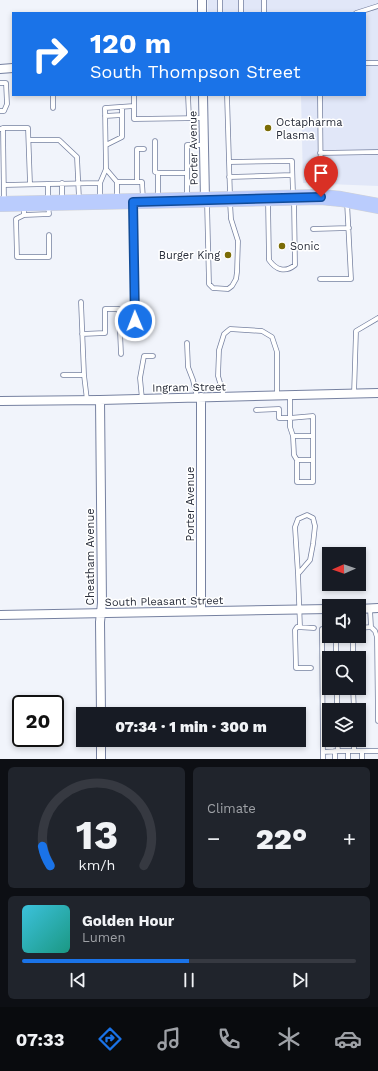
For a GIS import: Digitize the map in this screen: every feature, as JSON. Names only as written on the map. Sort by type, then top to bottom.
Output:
[{"type":"highway","points":[[344,200],[378,196]]},
{"type":"highway","points":[[2,204],[24,209],[55,203],[79,202],[321,197],[378,206]]},
{"type":"street","points":[[202,0],[202,12]]},
{"type":"street","points":[[0,69],[12,68]]},
{"type":"street","name":"Porter Avenue","points":[[203,96],[206,200]]},
{"type":"street","name":"Ingram Street","points":[[0,401],[199,398],[378,393]]},
{"type":"street","name":"Porter Avenue","points":[[199,398],[201,611]]},
{"type":"street","name":"Cheatham Avenue","points":[[100,400],[101,707]]},
{"type":"street","name":"South Pleasant Street","points":[[0,615],[322,609]]},
{"type":"street","points":[[101,747],[101,759]]},
{"type":"lane","points":[[220,0],[220,12]]},
{"type":"lane","points":[[241,0],[241,12]]},
{"type":"lane","points":[[264,0],[264,12]]},
{"type":"lane","points":[[359,12],[378,6]]},
{"type":"lane","points":[[366,63],[378,63]]},
{"type":"lane","points":[[0,83],[6,83],[7,104],[4,111],[0,111]]},
{"type":"lane","points":[[53,96],[53,108]]},
{"type":"lane","points":[[134,96],[134,119],[203,118]]},
{"type":"lane","points":[[188,96],[189,118]]},
{"type":"lane","points":[[206,200],[209,284],[213,288],[228,289],[232,286],[236,279],[238,241],[231,219],[227,96]]},
{"type":"lane","points":[[320,96],[321,197]]},
{"type":"lane","points":[[100,202],[100,183],[106,169],[105,108],[134,106]]},
{"type":"lane","points":[[106,145],[122,137],[122,107]]},
{"type":"lane","points":[[105,116],[122,115]]},
{"type":"lane","points":[[2,204],[4,185],[2,128],[28,128],[30,184]]},
{"type":"lane","points":[[29,140],[59,140],[77,157],[79,202]]},
{"type":"lane","points":[[155,141],[155,172],[158,174],[158,201]]},
{"type":"lane","points":[[188,200],[187,145],[204,145]]},
{"type":"lane","points":[[137,182],[137,149],[144,149]]},
{"type":"lane","points":[[320,153],[378,152]]},
{"type":"lane","points":[[229,162],[292,161],[295,265],[289,270],[273,266],[269,260],[268,198]]},
{"type":"lane","points":[[106,169],[117,182],[117,202]]},
{"type":"lane","points":[[158,174],[187,173]]},
{"type":"lane","points":[[229,177],[292,175]]},
{"type":"lane","points":[[117,182],[142,182],[138,201],[135,321]]},
{"type":"lane","points":[[55,203],[62,183]]},
{"type":"lane","points":[[4,185],[100,183]]},
{"type":"lane","points":[[48,184],[55,203]]},
{"type":"lane","points":[[320,279],[351,279],[348,228],[344,200]]},
{"type":"lane","points":[[24,209],[16,219],[17,257],[49,257],[49,236]]},
{"type":"lane","points":[[313,229],[348,228]]},
{"type":"lane","points":[[81,302],[84,375],[87,400]]},
{"type":"lane","points":[[82,334],[105,333],[105,309],[119,309],[121,354]]},
{"type":"lane","points":[[354,394],[356,331],[378,318]]},
{"type":"lane","points":[[224,397],[218,376],[219,350],[224,334],[230,330],[262,331],[272,337],[276,352],[278,396]]},
{"type":"lane","points":[[187,343],[188,367],[199,398]]},
{"type":"lane","points":[[142,399],[140,378],[144,356],[153,356]]},
{"type":"lane","points":[[63,375],[84,375]]},
{"type":"lane","points":[[256,410],[278,409],[279,418],[290,418],[313,416],[313,482],[297,482],[297,460],[294,455],[293,436],[290,427],[290,418],[290,395]]},
{"type":"lane","points":[[293,436],[313,436]]},
{"type":"lane","points":[[297,460],[313,460]]},
{"type":"lane","points":[[298,574],[310,560],[316,526],[313,518],[307,515],[298,519],[295,527],[300,627]]},
{"type":"lane","points":[[371,627],[374,608]]},
{"type":"lane","points":[[311,668],[296,668],[295,630],[296,628],[300,627],[314,628]]},
{"type":"lane","points":[[366,627],[371,627]]},
{"type":"lane","points":[[371,627],[375,631],[377,637],[378,721]]},
{"type":"lane","points":[[322,643],[323,759]]},
{"type":"lane","points":[[335,759],[336,747]]},
{"type":"lane","points":[[348,751],[348,759]]},
{"type":"lane","points":[[362,751],[362,759]]},
{"type":"lane","points":[[322,752],[378,751]]},
{"type":"shaded area","points":[[208,0],[378,0],[378,186],[303,183],[301,96],[366,96],[366,12],[208,12]]},
{"type":"place","name":"Octapharma Plasma","points":[[268,128]]},
{"type":"place","name":"Sonic","points":[[282,246]]},
{"type":"place","name":"Burger King","points":[[228,255]]},
{"type":"route","points":[[135,321],[133,202],[321,197]]}]
